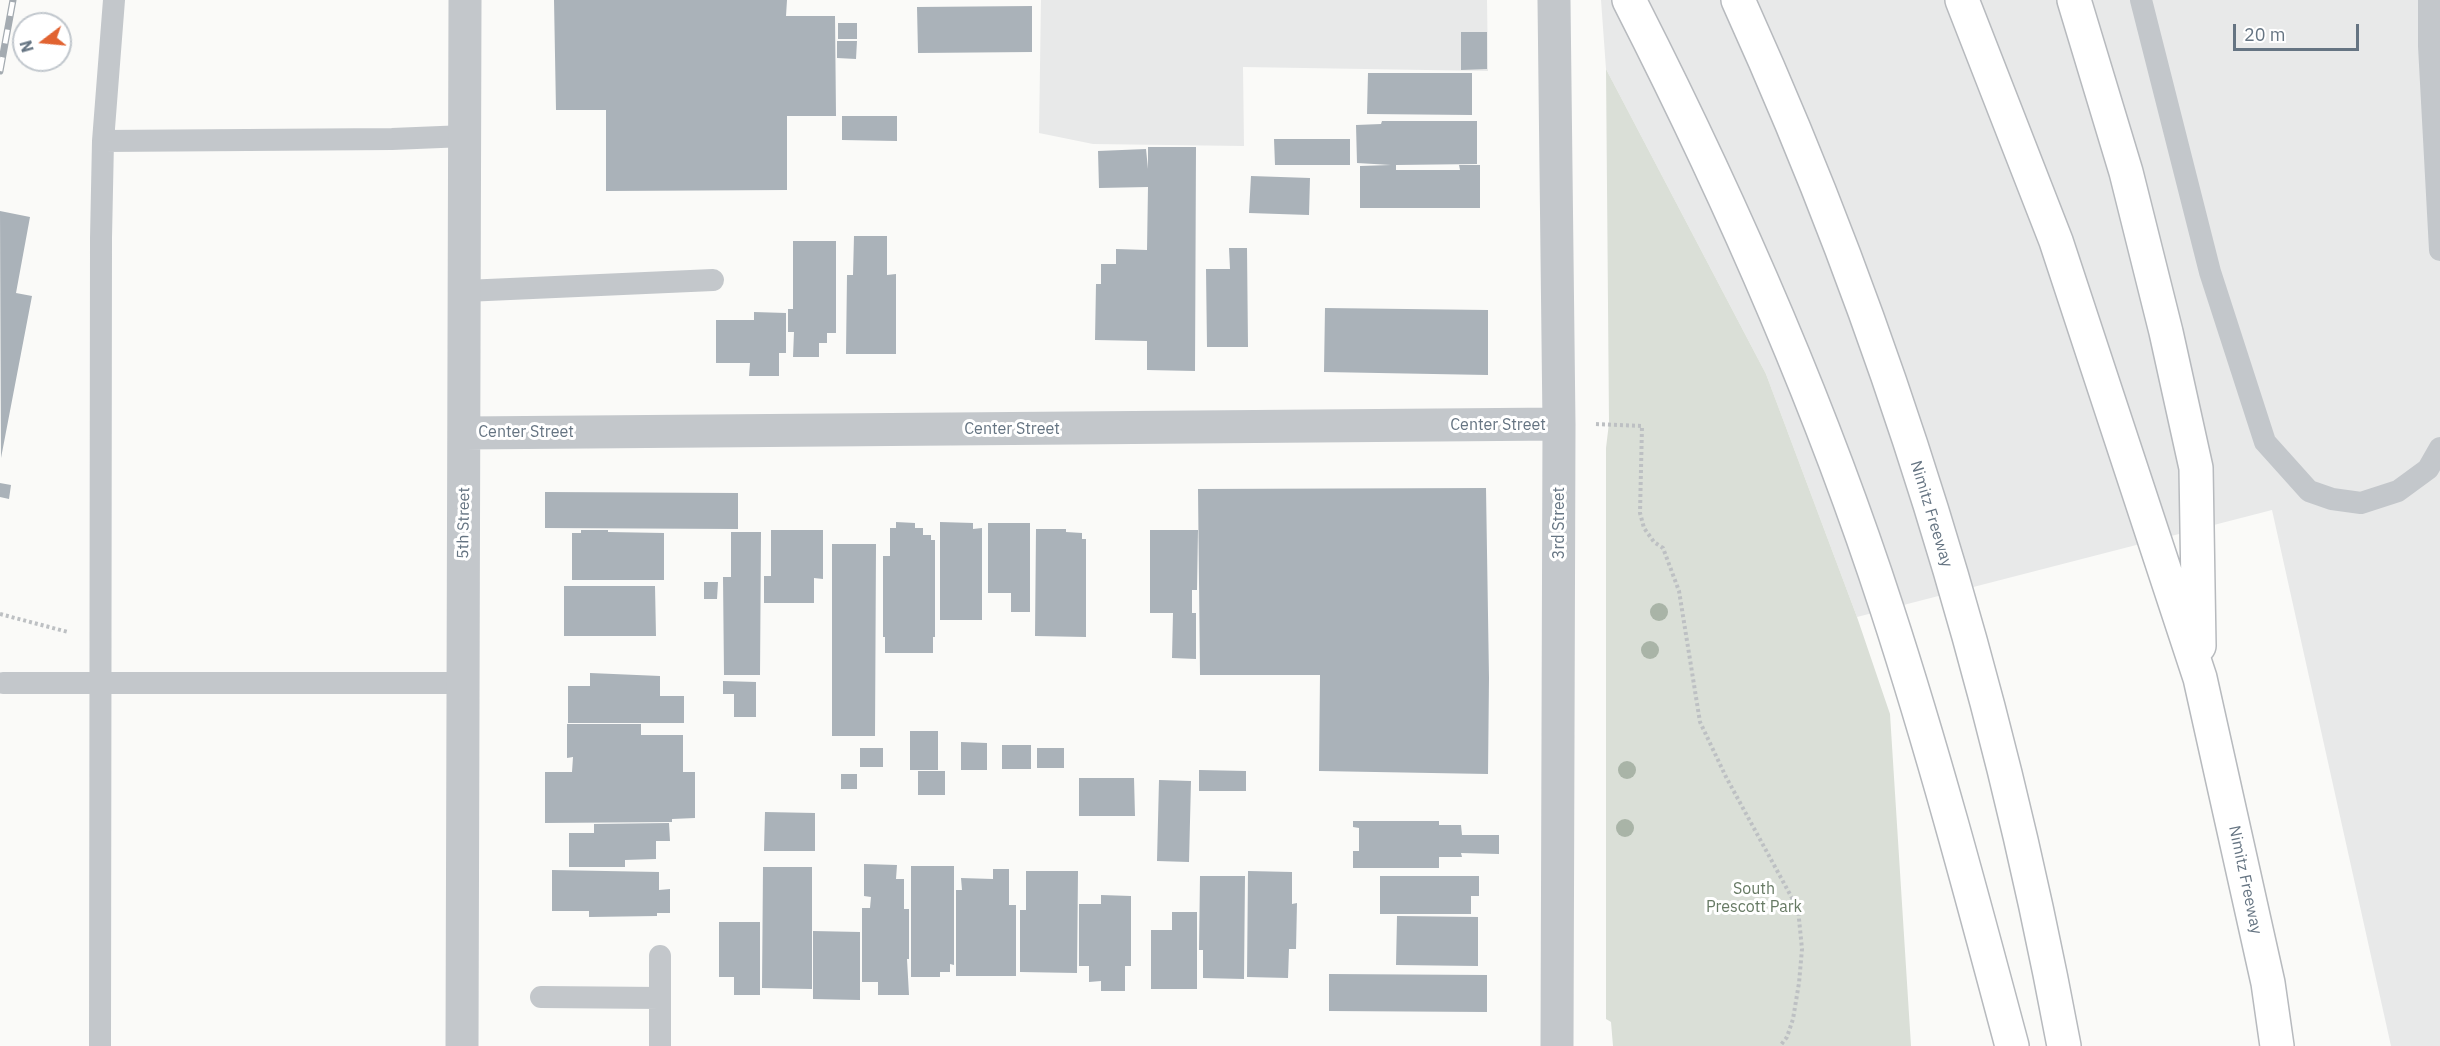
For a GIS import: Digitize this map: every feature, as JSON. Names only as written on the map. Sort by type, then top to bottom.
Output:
[{"type":"highway","points":[[1629,0],[1706,157],[1773,308],[1834,461],[1887,608],[1955,833],[2012,1046]]},
{"type":"highway","name":"Nimitz Freeway","points":[[1738,0],[1813,177],[1851,275],[1912,450],[1953,588],[2015,819],[2064,1046]]},
{"type":"highway","name":"Nimitz Freeway","points":[[1962,0],[2056,241],[2200,678],[2268,983],[2277,1046]]},
{"type":"highway","points":[[2074,0],[2126,172],[2166,332],[2196,468],[2200,678]]},
{"type":"street","name":"5th Street","points":[[462,1046],[465,0]]},
{"type":"street","name":"3rd Street","points":[[1554,0],[1559,424],[1557,1046]]},
{"type":"street","name":"Center Street","points":[[465,433],[1559,424]]},
{"type":"lane","points":[[100,1046],[103,141],[114,0]]},
{"type":"lane","points":[[2141,0],[2210,272],[2265,442],[2309,491],[2332,499],[2361,503],[2398,491],[2428,470],[2440,448]]},
{"type":"lane","points":[[2429,0],[2429,46],[2440,250]]},
{"type":"lane","points":[[103,141],[465,136]]},
{"type":"lane","points":[[465,291],[713,280]]},
{"type":"lane","points":[[3,683],[462,683]]},
{"type":"lane","points":[[660,956],[660,1046]]},
{"type":"lane","points":[[541,997],[660,998]]},
{"type":"path","points":[[1559,424],[1609,423],[1642,426],[1640,513],[1644,528],[1654,542],[1664,548],[1680,591],[1700,722],[1726,777],[1798,909],[1802,949],[1799,983],[1793,1018],[1787,1037],[1780,1046]]},
{"type":"path","points":[[0,614],[71,633]]},
{"type":"shaded area","points":[[1041,0],[1487,0],[1488,71],[1243,67],[1244,146],[1093,144],[1039,133]]},
{"type":"shaded area","points":[[1601,0],[2440,0],[2440,1046],[2391,1046],[2272,510],[1857,617],[1766,374],[1606,69]]},
{"type":"green space","name":"South Prescott Park","points":[[1606,69],[1766,374],[1857,617],[1890,714],[1911,1046],[1613,1046],[1611,1022],[1606,1019],[1606,448],[1609,423]]},
{"type":"building","points":[[554,0],[787,0],[786,16],[835,16],[836,116],[787,116],[787,190],[606,191],[606,110],[556,110]]},
{"type":"building","points":[[1032,6],[1032,52],[918,53],[917,7]]},
{"type":"building","points":[[838,23],[857,23],[857,39],[838,39]]},
{"type":"building","points":[[1461,32],[1487,32],[1487,69],[1461,70]]},
{"type":"building","points":[[837,41],[857,41],[856,59],[837,58]]},
{"type":"building","points":[[1368,73],[1472,73],[1472,115],[1367,114]]},
{"type":"building","points":[[842,116],[897,116],[897,141],[842,140]]},
{"type":"building","points":[[1382,121],[1477,121],[1477,164],[1396,165],[1396,170],[1460,170],[1459,165],[1480,165],[1480,208],[1360,208],[1360,166],[1391,165],[1357,163],[1356,125],[1381,124]]},
{"type":"building","points":[[1274,139],[1350,139],[1350,165],[1275,165]]},
{"type":"building","points":[[1148,147],[1196,147],[1195,371],[1147,370],[1147,341],[1095,340],[1096,284],[1101,284],[1101,264],[1116,264],[1116,249],[1147,250],[1148,187],[1099,188],[1098,151],[1146,149],[1148,169]]},
{"type":"building","points":[[1251,176],[1310,178],[1309,215],[1249,213]]},
{"type":"building","points":[[0,211],[30,217],[16,293],[32,296],[1,458]]},
{"type":"building","points":[[854,236],[887,236],[887,275],[896,274],[896,354],[846,354],[847,275],[853,275]]},
{"type":"building","points":[[793,241],[836,241],[836,333],[827,333],[827,343],[819,343],[819,357],[793,357],[794,332],[788,332],[788,309],[793,309]]},
{"type":"building","points":[[1229,248],[1247,248],[1248,347],[1207,347],[1206,269],[1230,269]]},
{"type":"building","points":[[1325,308],[1488,310],[1488,375],[1324,372]]},
{"type":"building","points":[[754,312],[786,313],[786,353],[779,353],[779,376],[749,376],[750,363],[716,363],[716,320],[754,320]]},
{"type":"building","points":[[0,483],[11,485],[9,499],[0,497]]},
{"type":"building","points":[[1486,488],[1488,774],[1319,771],[1320,675],[1200,675],[1198,489]]},
{"type":"building","points":[[545,492],[738,493],[738,529],[545,528]]},
{"type":"building","points":[[896,522],[915,523],[915,528],[923,528],[923,535],[931,535],[931,540],[935,540],[933,653],[885,653],[883,556],[890,556],[890,528],[896,528]]},
{"type":"building","points":[[940,522],[973,523],[973,529],[982,528],[982,620],[940,620]]},
{"type":"building","points":[[988,523],[1030,523],[1030,612],[1011,612],[1011,593],[988,593]]},
{"type":"building","points":[[1036,529],[1066,529],[1066,532],[1082,533],[1082,539],[1086,539],[1086,637],[1035,636]]},
{"type":"building","points":[[581,530],[664,533],[664,580],[572,580],[572,533],[581,533]]},
{"type":"building","points":[[771,530],[823,530],[823,579],[814,578],[814,603],[764,603],[764,576],[771,576]]},
{"type":"building","points":[[1150,530],[1198,530],[1197,590],[1192,590],[1192,613],[1196,613],[1196,659],[1172,658],[1173,613],[1150,613]]},
{"type":"building","points":[[731,532],[761,532],[760,675],[724,675],[723,577],[731,577]]},
{"type":"building","points":[[832,544],[876,544],[875,736],[832,736]]},
{"type":"building","points":[[704,582],[718,582],[717,599],[704,599]]},
{"type":"building","points":[[564,586],[655,586],[656,636],[564,636]]},
{"type":"building","points":[[590,673],[660,676],[660,696],[684,696],[684,723],[568,723],[568,686],[590,686]]},
{"type":"building","points":[[723,681],[756,682],[756,717],[734,717],[734,694],[723,694]]},
{"type":"building","points":[[567,724],[641,724],[641,735],[683,735],[683,772],[695,772],[695,818],[672,819],[672,822],[545,823],[545,772],[572,772],[573,757],[567,758]]},
{"type":"building","points":[[910,731],[938,731],[938,770],[910,770]]},
{"type":"building","points":[[961,742],[987,743],[987,770],[961,770]]},
{"type":"building","points":[[1002,745],[1031,745],[1031,769],[1002,769]]},
{"type":"building","points":[[860,748],[883,748],[883,767],[860,767]]},
{"type":"building","points":[[1037,748],[1064,748],[1064,768],[1037,768]]},
{"type":"building","points":[[1199,770],[1246,771],[1246,791],[1199,791]]},
{"type":"building","points":[[918,771],[945,771],[945,795],[918,795]]},
{"type":"building","points":[[841,774],[857,774],[857,789],[841,789]]},
{"type":"building","points":[[1079,778],[1134,778],[1135,816],[1079,816]]},
{"type":"building","points":[[1159,780],[1191,781],[1189,862],[1157,861]]},
{"type":"building","points":[[765,812],[815,813],[815,851],[764,851]]},
{"type":"building","points":[[1353,821],[1439,821],[1439,825],[1461,825],[1462,835],[1499,835],[1499,854],[1461,853],[1462,857],[1439,857],[1439,868],[1353,868],[1353,851],[1359,851],[1359,828],[1353,827]]},
{"type":"building","points":[[669,823],[670,841],[656,841],[656,859],[625,860],[625,867],[569,867],[569,833],[594,833],[594,824]]},
{"type":"building","points":[[864,864],[897,865],[896,879],[904,879],[904,909],[909,909],[909,959],[907,959],[909,995],[878,995],[878,982],[862,982],[862,908],[870,908],[871,897],[864,896]]},
{"type":"building","points":[[911,866],[954,866],[954,965],[950,964],[950,972],[940,972],[940,977],[911,977]]},
{"type":"building","points":[[763,867],[812,867],[812,989],[762,988]]},
{"type":"building","points":[[993,869],[1009,869],[1009,905],[1016,905],[1016,976],[956,976],[956,890],[962,890],[961,878],[993,879]]},
{"type":"building","points":[[552,870],[659,872],[659,890],[670,889],[670,913],[657,913],[657,916],[589,917],[589,911],[552,911]]},
{"type":"building","points":[[1026,871],[1078,871],[1077,973],[1020,972],[1020,910],[1026,910]]},
{"type":"building","points":[[1248,871],[1292,872],[1292,904],[1297,903],[1296,949],[1289,949],[1288,978],[1247,977]]},
{"type":"building","points":[[1200,876],[1245,876],[1244,979],[1203,978],[1203,950],[1199,950]]},
{"type":"building","points":[[1380,876],[1479,876],[1479,896],[1471,896],[1471,914],[1380,914]]},
{"type":"building","points":[[1101,895],[1131,896],[1131,966],[1125,966],[1125,991],[1101,991],[1101,981],[1089,982],[1089,966],[1079,966],[1079,904],[1101,904]]},
{"type":"building","points":[[1172,912],[1197,912],[1197,989],[1151,989],[1151,930],[1172,930]]},
{"type":"building","points":[[1397,916],[1478,917],[1478,966],[1396,965]]},
{"type":"building","points":[[719,922],[760,922],[760,995],[734,995],[734,977],[719,977]]},
{"type":"building","points":[[813,931],[860,932],[860,1000],[813,999]]},
{"type":"building","points":[[1329,974],[1487,975],[1487,1012],[1329,1011]]},
{"type":"railway","points":[[0,71],[13,0]]}]
